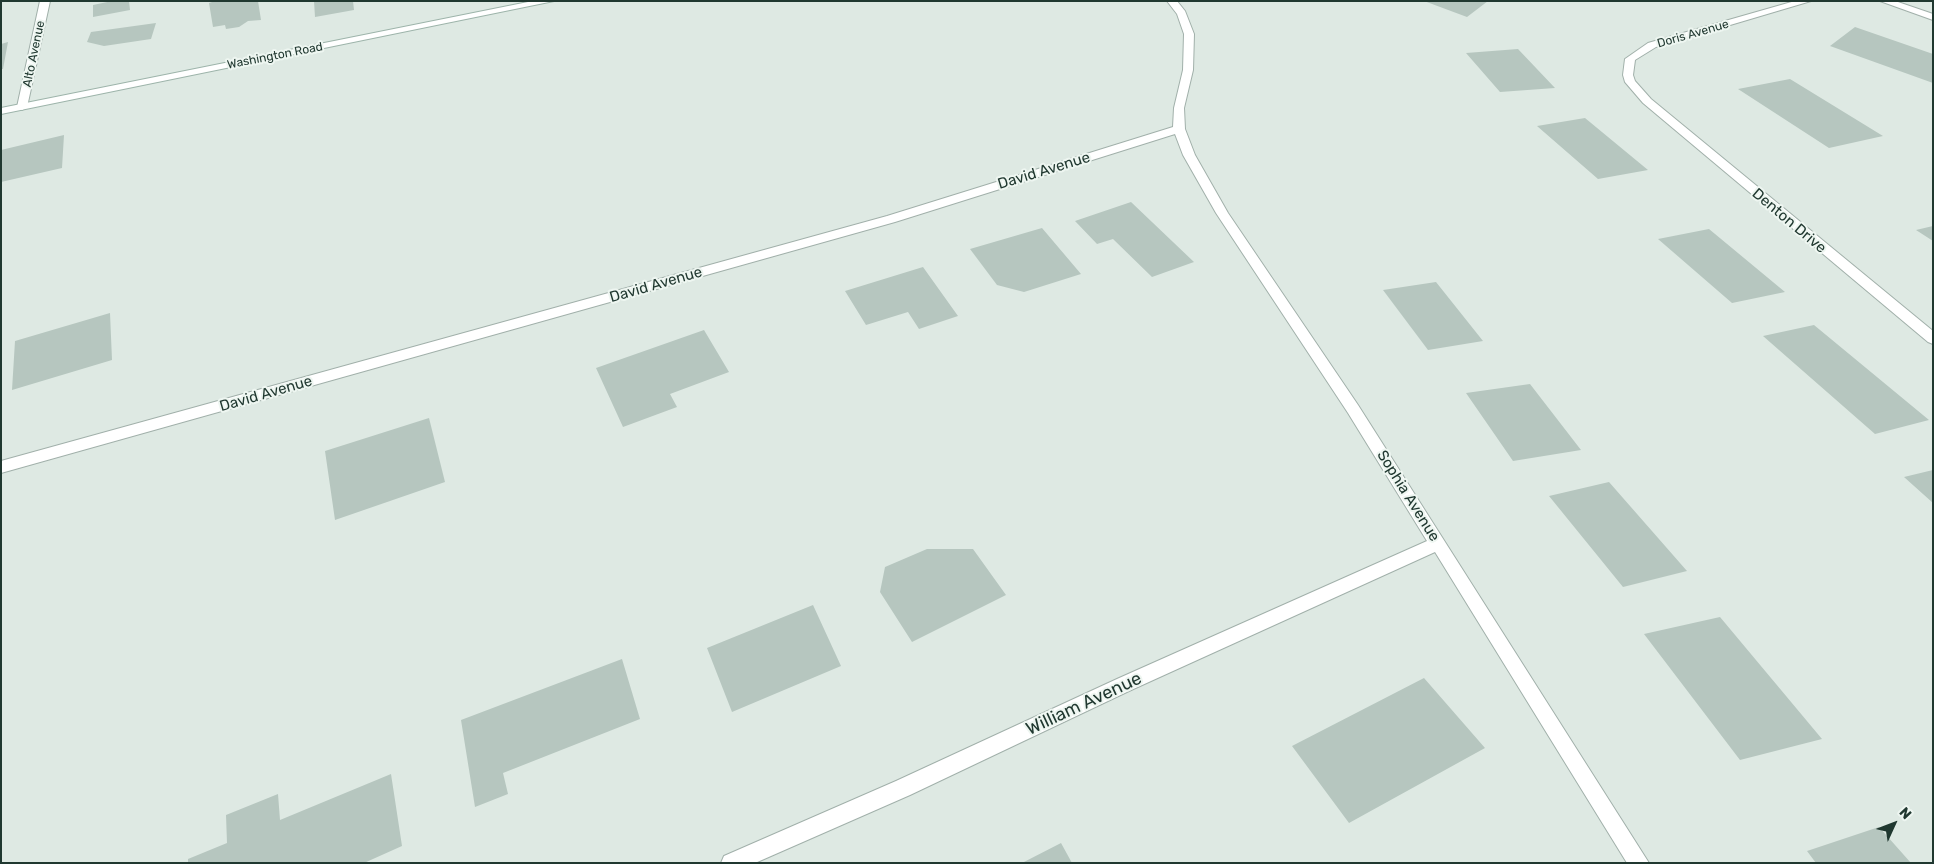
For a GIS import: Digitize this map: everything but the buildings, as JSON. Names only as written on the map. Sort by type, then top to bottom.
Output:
[{"type":"street","name":"Alto Avenue","points":[[22,107],[45,1]]},
{"type":"street","name":"Washington Road","points":[[1,111],[549,1]]},
{"type":"street","points":[[1172,1],[1182,13],[1189,34],[1188,70],[1179,108],[1179,129]]},
{"type":"street","name":"Doris Avenue","points":[[1647,101],[1630,82],[1628,75],[1630,59],[1633,56],[1652,45],[1806,1]]},
{"type":"street","points":[[1885,1],[1933,17]]},
{"type":"street","name":"Denton Drive","points":[[1647,101],[1933,339]]},
{"type":"street","name":"David Avenue","points":[[1,467],[891,219],[1179,129]]},
{"type":"street","name":"Sophia Avenue","points":[[1179,129],[1189,155],[1222,213],[1353,409],[1639,863]]},
{"type":"street","name":"William Avenue","points":[[731,863],[903,788],[1123,685],[1437,544]]}]
